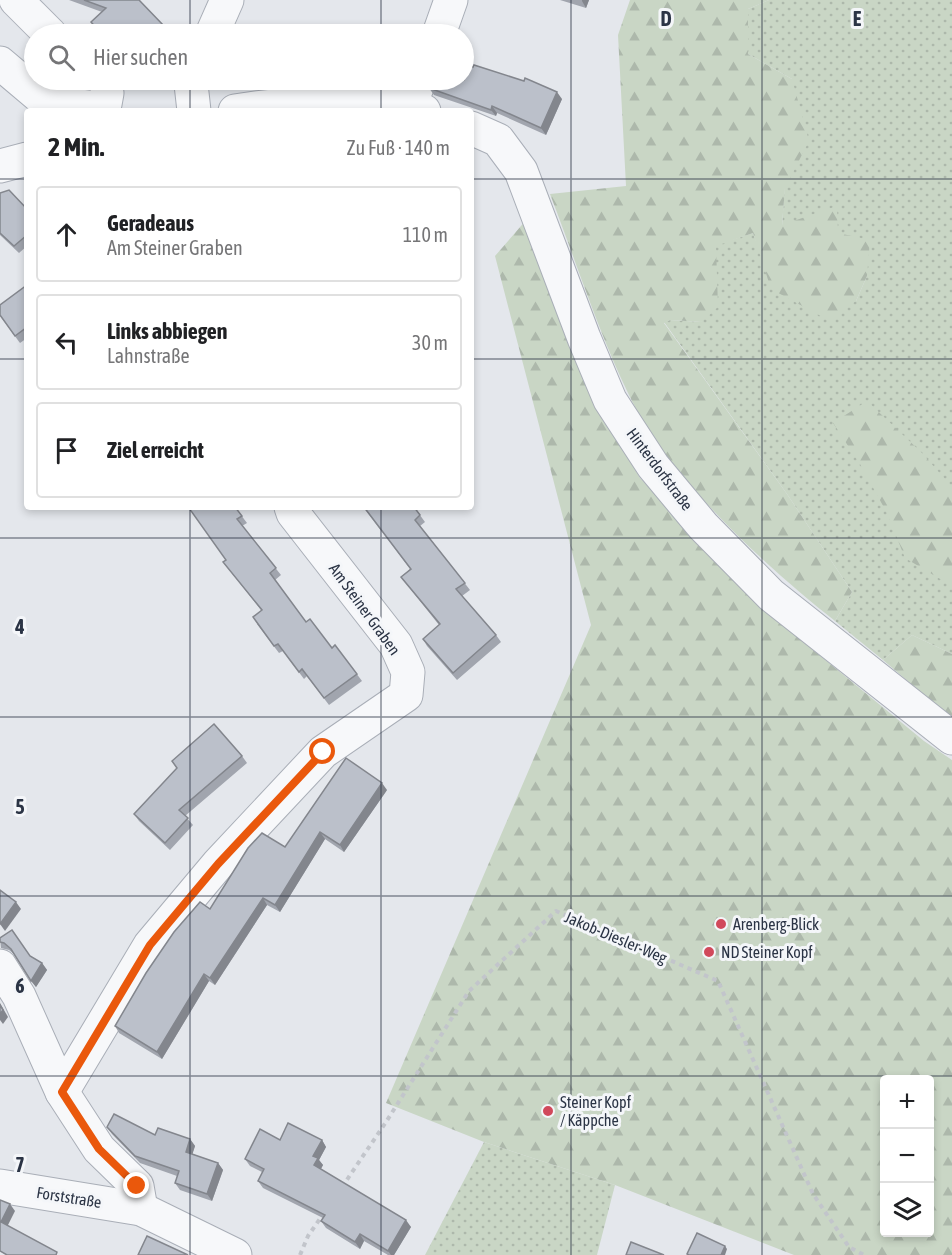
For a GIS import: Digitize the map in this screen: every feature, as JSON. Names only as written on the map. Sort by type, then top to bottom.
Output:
[{"type":"street","points":[[217,24],[228,0]]},
{"type":"street","points":[[443,24],[451,0]]},
{"type":"street","points":[[19,8],[38,24]]},
{"type":"street","points":[[0,63],[24,83]]},
{"type":"street","points":[[32,90],[44,100],[100,98]]},
{"type":"street","points":[[192,90],[194,108]]},
{"type":"street","points":[[251,108],[267,105],[418,99]]},
{"type":"street","name":"Hinterdorfstraße","points":[[474,129],[498,140],[521,171],[610,400],[653,466],[703,526],[771,595],[952,738]]},
{"type":"street","points":[[0,166],[24,160]]},
{"type":"street","name":"Am Steiner Graben","points":[[62,1092],[150,945],[218,864],[323,752],[406,695],[408,672],[396,645],[292,510]]},
{"type":"street","points":[[0,966],[20,996],[62,1092],[99,1149],[137,1186],[141,1209]]},
{"type":"street","name":"Forststraße","points":[[0,1186],[141,1209],[235,1255]]},
{"type":"path","name":"Jakob-Diesler-Weg","points":[[341,1189],[469,991],[556,911],[718,981],[813,1194],[849,1248],[864,1255]]},
{"type":"path","points":[[300,1255],[308,1236],[328,1208]]},
{"type":"green space","points":[[630,0],[769,0],[748,9],[748,54],[792,79],[809,141],[785,188],[782,225],[837,206],[838,233],[870,240],[867,276],[856,301],[828,320],[771,289],[753,233],[716,246],[718,307],[701,322],[670,320],[664,323],[787,494],[852,592],[835,621],[748,546],[692,487],[645,425],[607,345],[550,194],[626,186],[618,35]]},
{"type":"green space","points":[[769,0],[952,0],[952,654],[912,635],[883,660],[835,621],[852,592],[787,494],[664,322],[670,320],[701,322],[716,245],[753,233],[758,246],[856,301],[867,276],[782,226],[792,79],[748,54],[748,9]]},
{"type":"green space","points":[[527,219],[589,391],[640,478],[762,608],[924,741],[952,760],[952,1255],[794,1255],[615,1185],[484,1142],[386,1103],[591,625],[495,256]]},
{"type":"green space","points":[[867,401],[921,452],[952,487],[952,586],[905,558],[887,513],[860,464],[833,423]]},
{"type":"green space","points":[[912,635],[952,654],[952,719],[883,660]]},
{"type":"green space","points":[[484,1142],[615,1185],[597,1255],[425,1255]]},
{"type":"building","points":[[84,0],[139,0],[162,24],[93,24],[91,22],[106,8]]},
{"type":"building","points":[[474,65],[524,81],[525,78],[557,92],[541,128],[492,106],[491,110],[435,90],[474,90]]},
{"type":"building","points":[[9,190],[24,206],[24,238],[14,246],[0,233],[0,193]]},
{"type":"building","points":[[24,287],[24,329],[15,336],[0,315],[0,305]]},
{"type":"building","points":[[190,510],[237,510],[242,516],[237,519],[276,568],[270,573],[306,622],[310,619],[332,648],[335,645],[357,674],[324,698],[302,669],[299,672],[278,644],[274,646],[253,617],[262,610],[223,562],[226,560]]},
{"type":"building","points":[[366,510],[416,510],[420,515],[415,520],[465,583],[456,589],[496,635],[453,673],[423,639],[440,624],[401,577],[411,569]]},
{"type":"building","points":[[214,724],[242,756],[179,810],[188,818],[165,843],[134,814],[177,768],[172,761]]},
{"type":"building","points":[[346,758],[382,783],[340,845],[320,832],[275,905],[263,898],[210,978],[204,974],[157,1052],[115,1026],[146,973],[174,932],[200,902],[210,909],[248,848],[262,833],[285,847]]},
{"type":"building","points":[[0,890],[16,902],[0,924]]},
{"type":"building","points":[[12,930],[30,956],[42,963],[31,981],[11,949],[0,942],[0,938]]},
{"type":"building","points":[[114,1114],[155,1135],[158,1128],[190,1139],[186,1152],[218,1163],[207,1194],[175,1183],[179,1171],[135,1156],[107,1127]]},
{"type":"building","points":[[288,1123],[322,1140],[313,1156],[318,1158],[314,1165],[406,1220],[388,1251],[360,1234],[355,1242],[321,1221],[325,1215],[258,1181],[264,1169],[245,1159],[260,1129],[280,1140]]},
{"type":"building","points":[[0,1200],[10,1204],[1,1222],[57,1252],[56,1255],[7,1255],[0,1251]]},
{"type":"building","points":[[697,1233],[725,1246],[721,1255],[687,1254]]},
{"type":"building","points":[[147,1236],[188,1255],[138,1255]]},
{"type":"building","points":[[631,1242],[664,1255],[626,1255]]},
{"type":"place","name":"Arenberg-Blick","points":[[721,924]]},
{"type":"place","name":"ND Steiner Kopf","points":[[709,952]]},
{"type":"place","name":"Steiner Kopf / Käppche","points":[[548,1111]]},
{"type":"route","points":[[137,1186],[99,1149],[62,1092],[150,945],[218,864],[323,752]]}]
